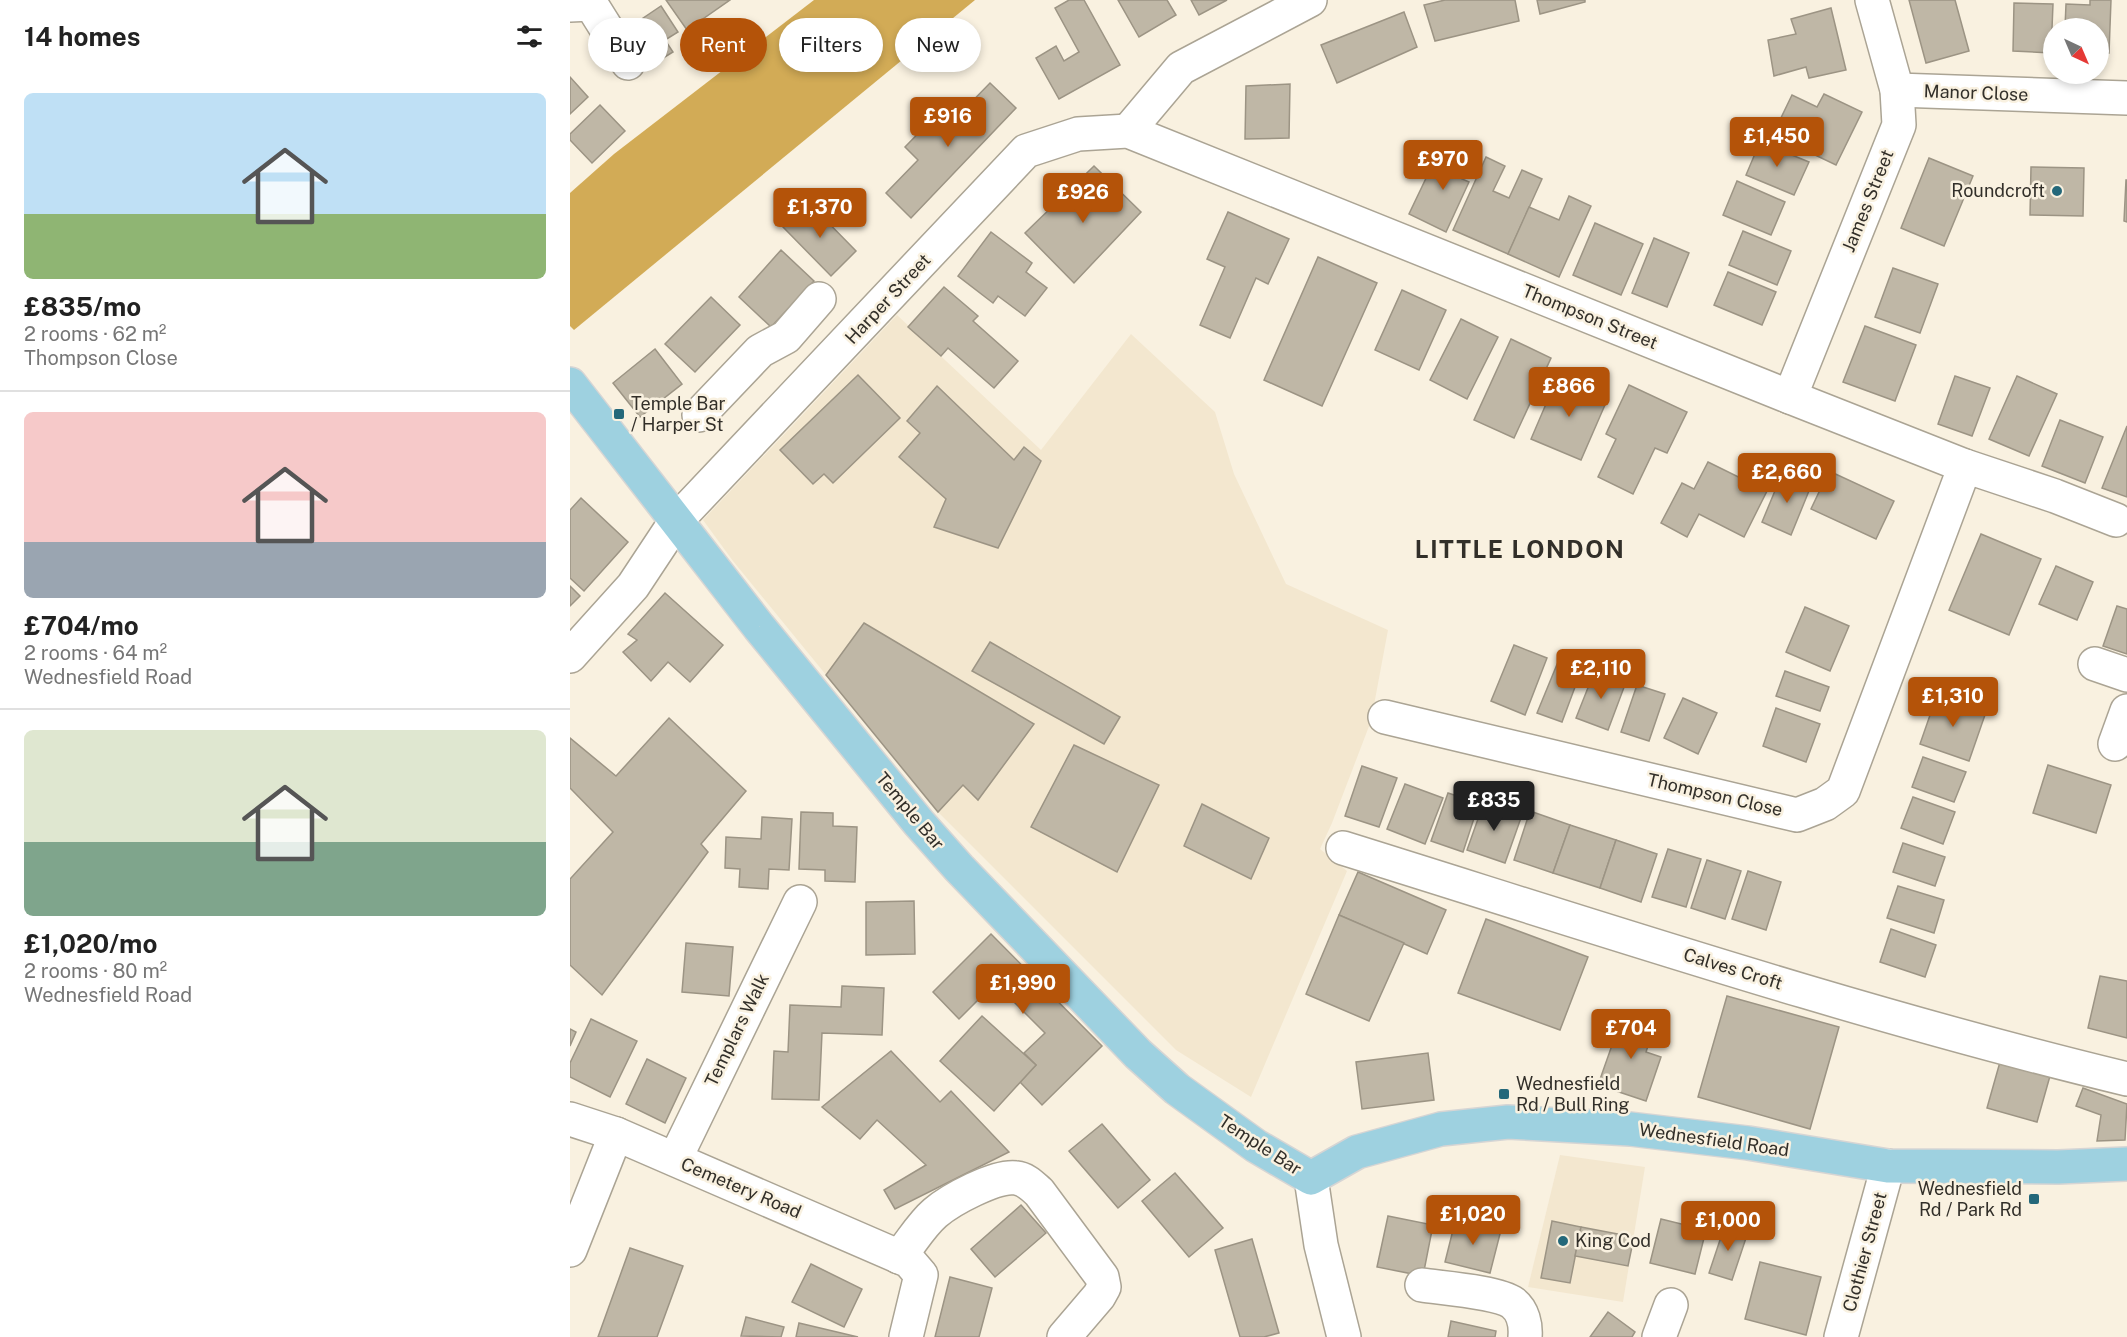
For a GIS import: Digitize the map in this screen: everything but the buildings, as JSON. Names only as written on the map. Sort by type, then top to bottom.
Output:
[{"type":"main road","name":"Temple Bar","points":[[570,384],[759,627],[919,823],[1138,1054],[1177,1089],[1239,1133],[1311,1178]]},
{"type":"main road","name":"Wednesfield Road","points":[[1311,1178],[1357,1152],[1441,1129],[1508,1122],[1642,1130],[1748,1143],[1888,1166],[2058,1167],[2127,1164]]},
{"type":"street","points":[[1128,131],[1181,68],[1310,0]]},
{"type":"street","name":"James Street","points":[[1790,397],[1899,125],[1897,90],[1872,0]]},
{"type":"street","points":[[585,3],[596,18]]},
{"type":"street","name":"Manor Close","points":[[1897,90],[2127,98]]},
{"type":"street","name":"Harper Street","points":[[572,650],[633,586],[676,521],[1026,152],[1078,134],[1128,131]]},
{"type":"street","name":"Thompson Street","points":[[1128,131],[1790,397],[1965,465],[2116,520]]},
{"type":"street","points":[[699,416],[760,351],[786,337],[819,299]]},
{"type":"street","points":[[786,337],[820,371]]},
{"type":"street","name":"Thompson Close","points":[[1385,717],[1797,814],[1825,804],[1843,791],[1965,465]]},
{"type":"street","points":[[2095,664],[2127,675]]},
{"type":"street","points":[[2115,744],[2127,711]]},
{"type":"street","name":"Calves Croft","points":[[1343,848],[1752,976],[2030,1056],[2127,1079]]},
{"type":"street","name":"Templars Walk","points":[[675,1159],[800,902]]},
{"type":"street","name":"Cemetery Road","points":[[570,1119],[616,1134],[904,1259]]},
{"type":"street","points":[[570,1250],[616,1134]]},
{"type":"street","name":"Clothier Street","points":[[1841,1337],[1888,1166]]},
{"type":"street","points":[[906,1337],[921,1275],[904,1259],[935,1213],[958,1197],[999,1179],[1015,1178],[1028,1182],[1039,1192],[1102,1277],[1104,1287],[1099,1296],[1064,1337]]},
{"type":"street","points":[[1311,1178],[1321,1245],[1344,1337]]},
{"type":"street","points":[[1422,1285],[1501,1297],[1514,1304],[1524,1320],[1525,1337]]},
{"type":"street","points":[[1659,1337],[1671,1305]]},
{"type":"shaded area","points":[[814,0],[975,0],[953,18],[895,18],[895,66],[574,330],[570,326],[570,193],[614,154],[720,72],[767,72],[767,36],[779,27],[779,72],[883,72],[883,18],[791,18]]},
{"type":"shaded area","points":[[897,315],[1041,450],[1131,334],[1215,412],[1234,474],[1286,584],[1388,630],[1371,721],[1320,849],[1347,871],[1251,1097],[1176,1050],[938,812],[733,561],[703,520]]},
{"type":"shaded area","points":[[1560,1155],[1645,1167],[1623,1302],[1528,1287]]},
{"type":"place","name":"Roundcroft","points":[[2057,191]]},
{"type":"place","name":"Temple Bar / Harper St","points":[[619,414]]},
{"type":"place","name":"Wednesfield Rd / Bull Ring","points":[[1504,1094]]},
{"type":"place","name":"Wednesfield Rd / Park Rd","points":[[2034,1199]]},
{"type":"place","name":"King Cod","points":[[1563,1241]]},
{"type":"district","name":"LITTLE LONDON","points":[[1520,550]]}]
